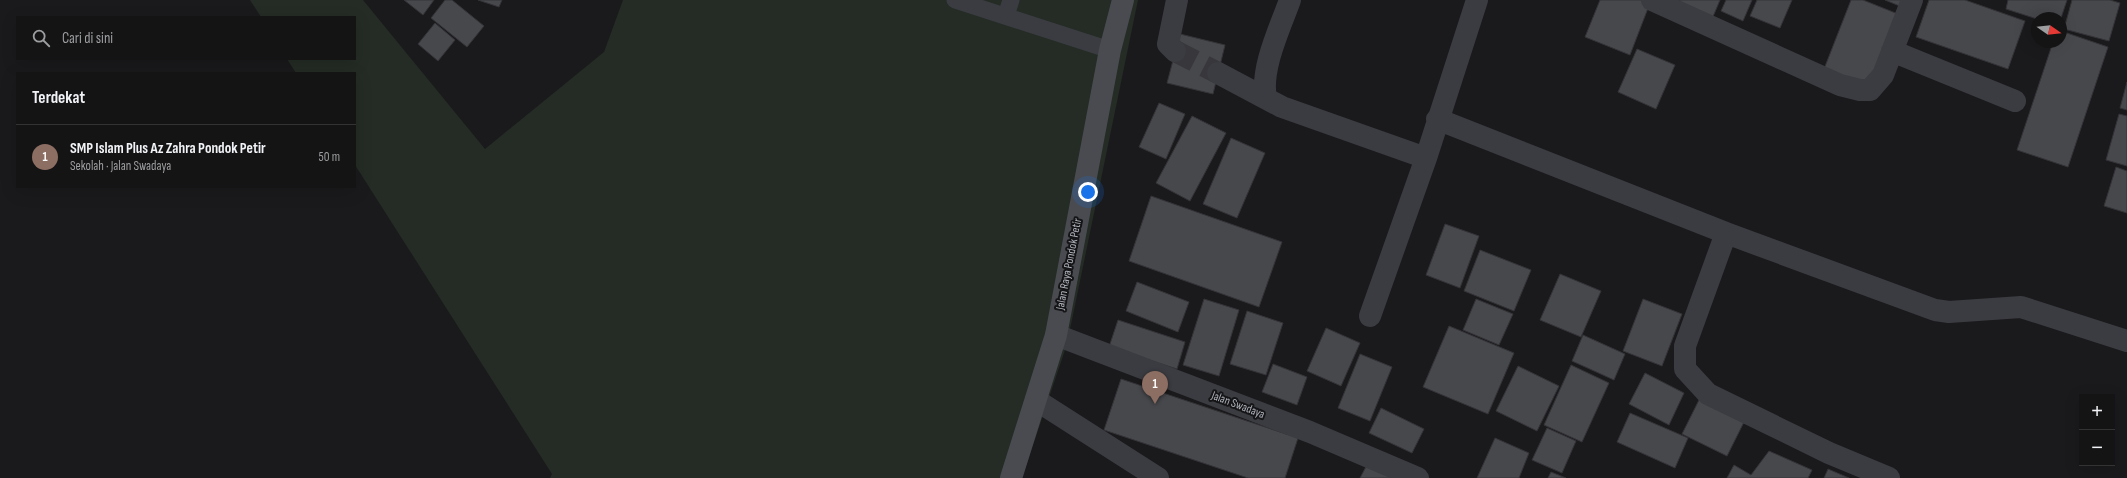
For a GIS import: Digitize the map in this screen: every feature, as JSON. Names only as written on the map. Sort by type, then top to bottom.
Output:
[{"type":"main road","name":"Jalan Raya Pondok Petir","points":[[1011,478],[1056,335],[1110,50],[1123,0]]},
{"type":"street","points":[[1175,51],[1168,44],[1177,0]]},
{"type":"street","points":[[1266,98],[1264,88],[1266,69],[1290,0]]},
{"type":"street","points":[[1370,316],[1426,158],[1437,119],[1478,0]]},
{"type":"street","points":[[1652,0],[1840,85],[1860,90],[1870,90],[1883,75],[1912,0]]},
{"type":"street","points":[[1892,51],[2015,102]]},
{"type":"street","points":[[1218,73],[1288,109],[1426,158]]},
{"type":"street","points":[[1437,119],[1726,233],[1935,310],[1949,312],[2021,307],[2127,341]]},
{"type":"street","points":[[1726,233],[1685,346],[1685,369],[1708,394],[1829,453],[1888,478]]},
{"type":"street","name":"Jalan Swadaya","points":[[1056,335],[1310,432],[1418,478]]},
{"type":"street","points":[[1036,400],[1158,478]]},
{"type":"lane","points":[[955,0],[1009,8],[1110,50]]},
{"type":"shaded area","points":[[250,0],[363,0],[485,149],[604,52],[623,0],[1138,0],[1067,344],[1022,478],[550,478],[552,474],[356,167],[356,72],[295,72],[288,60],[356,60],[356,16],[260,16]]},
{"type":"building","points":[[404,0],[434,0],[423,15]]},
{"type":"building","points":[[445,0],[452,0],[484,26],[467,47],[431,18]]},
{"type":"building","points":[[478,0],[502,0],[499,7]]},
{"type":"building","points":[[1600,0],[1641,0],[1650,3],[1630,55],[1585,37]]},
{"type":"building","points":[[1680,0],[1720,0],[1712,19],[1678,4]]},
{"type":"building","points":[[1726,0],[1752,0],[1743,21],[1721,11]]},
{"type":"building","points":[[1757,0],[1792,0],[1780,28],[1750,16]]},
{"type":"building","points":[[1851,0],[1863,0],[1898,14],[1869,87],[1824,69]]},
{"type":"building","points":[[1885,0],[1904,0],[1902,7]]},
{"type":"building","points":[[1929,0],[1965,0],[2025,21],[2008,69],[1916,37]]},
{"type":"building","points":[[2008,0],[2067,0],[2063,12],[2031,12],[2031,17],[2006,9]]},
{"type":"building","points":[[2072,0],[2110,0],[2120,3],[2109,41],[2067,30],[2067,18]]},
{"type":"building","points":[[435,23],[455,40],[438,61],[418,44]]},
{"type":"building","points":[[2067,33],[2108,47],[2068,167],[2017,150],[2051,48],[2067,48]]},
{"type":"building","points":[[1180,34],[1225,45],[1213,94],[1167,83]]},
{"type":"building","points":[[1637,49],[1675,65],[1656,109],[1618,92]]},
{"type":"building","points":[[2127,82],[2127,110],[2120,108]]},
{"type":"building","points":[[1159,103],[1185,114],[1166,159],[1139,147]]},
{"type":"building","points":[[2119,114],[2127,116],[2127,166],[2106,160]]},
{"type":"building","points":[[1192,116],[1226,133],[1190,201],[1156,183]]},
{"type":"building","points":[[1231,138],[1265,153],[1237,218],[1203,204]]},
{"type":"building","points":[[2116,167],[2127,171],[2127,213],[2104,206]]},
{"type":"building","points":[[1151,196],[1282,242],[1259,307],[1129,261]]},
{"type":"building","points":[[1445,224],[1479,236],[1460,288],[1426,275]]},
{"type":"building","points":[[1480,250],[1531,270],[1514,311],[1464,291]]},
{"type":"building","points":[[1560,274],[1601,291],[1581,337],[1540,320]]},
{"type":"building","points":[[1137,282],[1189,302],[1178,332],[1126,311]]},
{"type":"building","points":[[1204,299],[1239,310],[1219,376],[1183,365]]},
{"type":"building","points":[[1476,299],[1513,314],[1499,345],[1463,330]]},
{"type":"building","points":[[1643,299],[1682,314],[1662,366],[1623,351]]},
{"type":"building","points":[[1247,311],[1283,323],[1266,375],[1230,364]]},
{"type":"building","points":[[1118,320],[1185,342],[1177,369],[1109,347]]},
{"type":"building","points":[[1449,326],[1514,353],[1488,414],[1423,387]]},
{"type":"building","points":[[1326,328],[1360,343],[1341,386],[1307,371]]},
{"type":"building","points":[[1583,335],[1625,354],[1614,380],[1572,361]]},
{"type":"building","points":[[1360,354],[1392,367],[1370,421],[1338,408]]},
{"type":"building","points":[[1273,364],[1307,377],[1297,405],[1262,392]]},
{"type":"building","points":[[1571,365],[1609,383],[1582,442],[1544,425]]},
{"type":"building","points":[[1518,366],[1559,386],[1537,431],[1496,411]]},
{"type":"building","points":[[1645,373],[1684,393],[1669,425],[1629,404]]},
{"type":"building","points":[[1121,379],[1298,438],[1285,478],[1248,478],[1104,430]]},
{"type":"building","points":[[1700,398],[1745,420],[1727,456],[1682,434]]},
{"type":"building","points":[[1381,408],[1424,429],[1412,453],[1369,433]]},
{"type":"building","points":[[1630,413],[1688,438],[1675,468],[1617,442]]},
{"type":"building","points":[[1547,428],[1576,441],[1562,473],[1532,460]]},
{"type":"building","points":[[1495,438],[1529,453],[1519,478],[1477,478]]},
{"type":"building","points":[[1769,451],[1812,470],[1808,478],[1727,478],[1734,465],[1751,475]]},
{"type":"building","points":[[1368,463],[1396,478],[1360,478]]},
{"type":"building","points":[[1828,469],[1849,478],[1824,478]]},
{"type":"building","points":[[1551,472],[1566,478],[1548,478]]},
{"type":"tunnel","points":[[1175,51],[1218,73]]},
{"type":"place","name":"SMP Islam Plus Az Zahra Pondok Petir","points":[[1155,404]]}]
